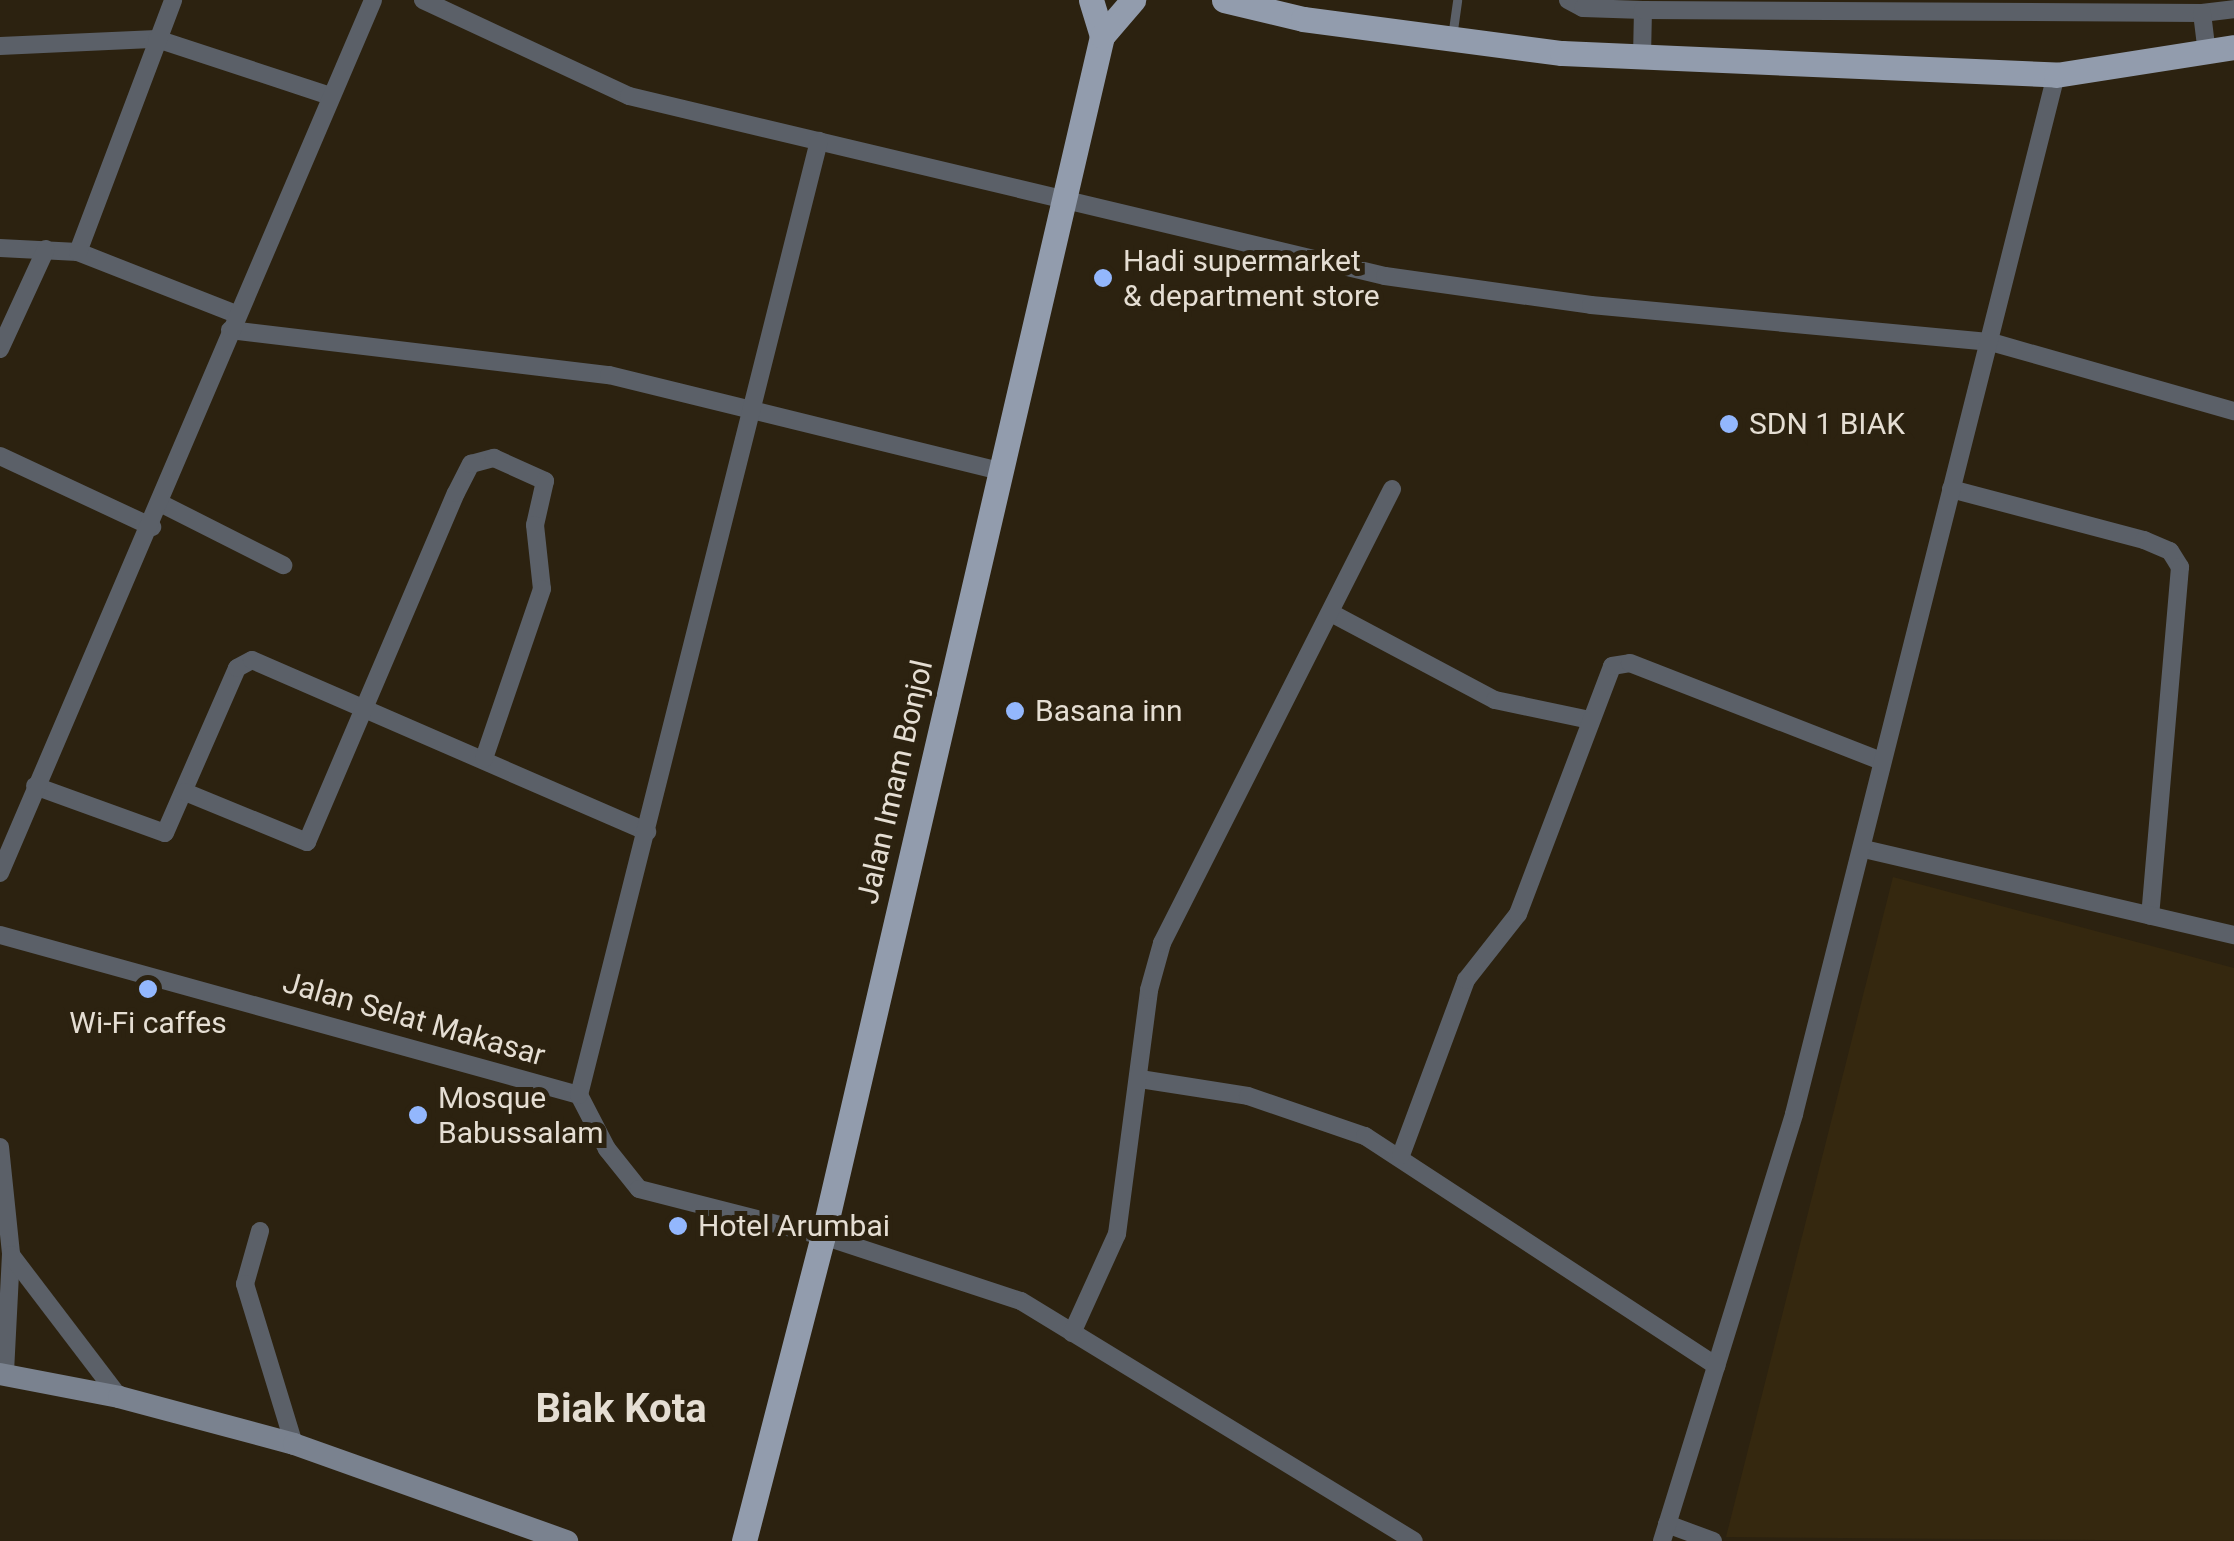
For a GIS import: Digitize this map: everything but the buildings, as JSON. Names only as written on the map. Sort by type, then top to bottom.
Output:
[{"type":"main road","points":[[1091,0],[1102,36]]},
{"type":"main road","points":[[1102,36],[1134,0]]},
{"type":"main road","points":[[1224,0],[1299,9],[1451,41],[1642,57],[2056,75],[2234,47]]},
{"type":"main road","name":"Jalan Imam Bonjol","points":[[744,1541],[823,1236],[1102,36]]},
{"type":"main road","points":[[3,1374],[119,1397],[294,1444],[567,1541]]},
{"type":"street","points":[[78,252],[173,0]]},
{"type":"street","points":[[0,873],[162,504],[233,322],[373,0]]},
{"type":"street","points":[[423,0],[590,83],[1386,276],[1486,294],[1991,342],[2234,411]]},
{"type":"street","points":[[1568,0],[1583,8],[1643,10],[2234,10]]},
{"type":"street","points":[[1642,57],[1643,10]]},
{"type":"street","points":[[2202,12],[2207,52]]},
{"type":"street","points":[[0,46],[157,39],[330,96]]},
{"type":"street","points":[[1713,1541],[1664,1532],[1717,1366],[1864,849],[1882,761],[2056,75]]},
{"type":"street","points":[[819,140],[756,407],[580,1095],[608,1150],[639,1189],[823,1236],[978,1283],[1072,1333],[1414,1541]]},
{"type":"street","points":[[0,248],[78,252],[233,322],[515,359],[756,407],[1000,471]]},
{"type":"street","points":[[0,349],[46,249]]},
{"type":"street","points":[[0,456],[152,527]]},
{"type":"street","points":[[186,792],[307,842],[471,464],[494,458],[522,466],[545,481],[535,524],[540,609],[484,758]]},
{"type":"street","points":[[1951,489],[2144,540],[2170,551],[2180,568],[2150,916]]},
{"type":"street","points":[[1072,1333],[1117,1234],[1149,990],[1162,943],[1219,822],[1334,614],[1392,490]]},
{"type":"street","points":[[162,504],[283,565]]},
{"type":"street","points":[[1334,614],[1495,700],[1590,720]]},
{"type":"street","points":[[35,786],[160,835],[186,792],[237,668],[252,660],[366,706],[647,832]]},
{"type":"street","points":[[1401,1156],[1452,1010],[1479,956],[1518,914],[1612,666],[1630,663],[1882,761]]},
{"type":"street","points":[[1864,849],[2234,935]]},
{"type":"street","name":"Jalan Selat Makasar","points":[[0,935],[580,1095]]},
{"type":"street","points":[[1140,1080],[1248,1096],[1328,1121],[1401,1156],[1717,1366]]},
{"type":"street","points":[[0,1147],[11,1254],[3,1374]]},
{"type":"street","points":[[260,1231],[244,1284],[294,1444]]},
{"type":"street","points":[[11,1254],[119,1397]]},
{"type":"lane","points":[[1451,41],[1457,0]]},
{"type":"shaded area","points":[[1893,877],[2234,968],[2234,1541],[1726,1537]]},
{"type":"place","name":"Hadi supermarket & department store","points":[[1103,278]]},
{"type":"place","name":"SDN 1 BIAK","points":[[1729,424]]},
{"type":"place","name":"Basana inn","points":[[1015,711]]},
{"type":"place","name":"Wi-Fi caffes","points":[[148,989]]},
{"type":"place","name":"Mosque Babussalam","points":[[418,1115]]},
{"type":"place","name":"Hotel Arumbai","points":[[678,1226]]},
{"type":"district","name":"Biak Kota","points":[[621,1409]]}]
